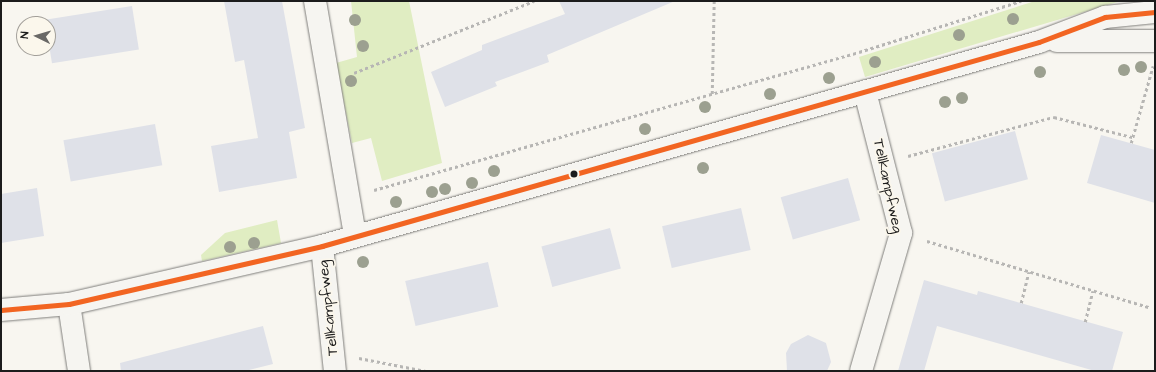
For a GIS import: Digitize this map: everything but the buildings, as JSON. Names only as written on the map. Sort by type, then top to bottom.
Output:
[{"type":"street","points":[[314,1],[355,235]]},
{"type":"street","points":[[1,310],[69,304],[322,246],[355,235],[1039,42],[1154,1]]},
{"type":"street","points":[[1122,13],[1155,12]]},
{"type":"street","points":[[1039,42],[1155,41]]},
{"type":"street","name":"Tellkampfweg","points":[[861,371],[901,233],[865,92]]},
{"type":"street","name":"Tellkampfweg","points":[[322,246],[334,362]]},
{"type":"street","points":[[69,304],[79,371]]},
{"type":"path","points":[[328,81],[384,63],[534,1]]},
{"type":"path","points":[[712,94],[714,1]]},
{"type":"path","points":[[367,192],[712,94],[1021,1]]},
{"type":"path","points":[[1131,143],[1155,60]]},
{"type":"path","points":[[904,157],[1054,117],[1132,137]]},
{"type":"path","points":[[901,233],[1149,308]]},
{"type":"path","points":[[1021,303],[1029,272]]},
{"type":"path","points":[[1085,322],[1093,291]]},
{"type":"path","points":[[334,362],[426,371]]},
{"type":"green space","points":[[351,1],[409,1],[442,163],[382,181],[371,138],[352,143],[336,63],[357,57]]},
{"type":"green space","points":[[1035,1],[1121,1],[865,77],[859,57]]},
{"type":"green space","points":[[277,220],[281,243],[202,261],[201,255],[225,233]]},
{"type":"transit line","points":[[1,310],[69,304],[322,246],[1039,42],[1105,17],[1155,12]]}]
